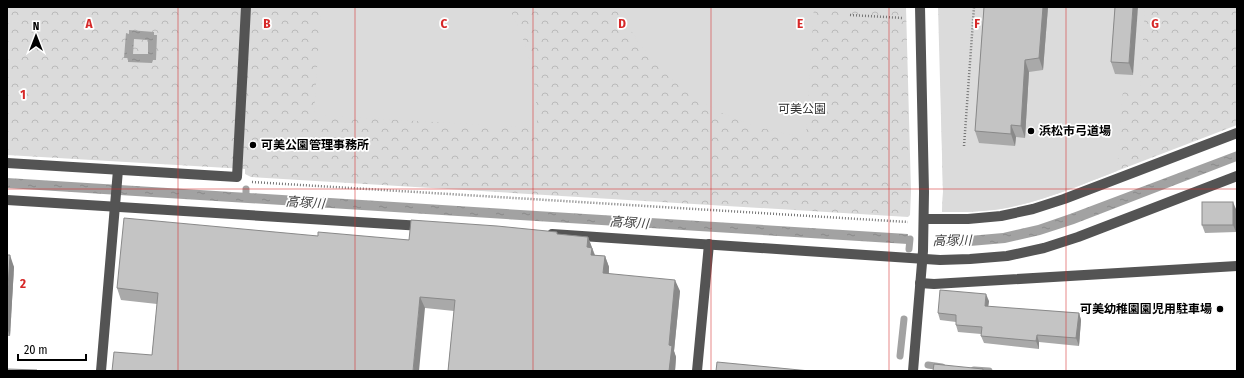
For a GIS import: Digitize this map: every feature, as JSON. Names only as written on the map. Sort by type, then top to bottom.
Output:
[{"type":"street","points":[[7,163],[118,174],[237,177],[246,7]]},
{"type":"street","points":[[913,371],[924,223],[920,7]]},
{"type":"street","points":[[924,223],[1001,216],[1033,209],[1064,199],[1237,133]]},
{"type":"street","points":[[101,371],[118,174]]},
{"type":"street","points":[[543,234],[970,259],[1007,256],[1044,248],[1078,237],[1237,176]]},
{"type":"street","points":[[7,200],[116,205],[432,227]]},
{"type":"street","points":[[697,371],[709,244]]},
{"type":"street","points":[[920,283],[934,284],[1237,266]]},
{"type":"path","points":[[964,146],[974,7]]},
{"type":"path","points":[[850,15],[908,18]]},
{"type":"path","points":[[237,177],[249,181],[924,223]]},
{"type":"green space","name":"可美公園","points":[[7,7],[906,7],[911,192],[910,215],[908,217],[251,177],[245,174],[245,169],[7,155]]},
{"type":"green space","points":[[321,7],[508,7],[522,36],[531,66],[536,97],[537,128],[314,115]]},
{"type":"green space","points":[[618,7],[814,7],[806,137],[775,131],[746,123],[719,112],[694,97],[672,80],[651,59],[634,35]]},
{"type":"green space","name":"浜松市弓道場","points":[[938,7],[1237,7],[1237,125],[1062,192],[1031,202],[1000,209],[968,212],[942,212],[943,192]]},
{"type":"green space","name":"浜松市弓道場","points":[[939,7],[1145,7],[1140,90],[1123,89],[1117,171],[1060,193],[1016,206],[986,211],[942,212],[943,192]]},
{"type":"water","points":[[129,30],[154,32],[154,35],[157,35],[156,60],[153,60],[152,63],[128,62],[128,58],[124,58],[126,33],[129,34]],"holes":[[[134,39],[148,40],[148,54],[133,54]]]},
{"type":"water","name":"高塚川","points":[[1237,151],[1237,161],[1074,224],[1040,235],[1005,243],[970,246],[940,246],[7,188],[7,178],[940,236],[969,236],[1003,233],[1038,225]]},
{"type":"pier","points":[[908,232],[937,234],[936,248],[908,246]]},
{"type":"building","points":[[984,7],[1043,7],[1039,58],[1025,60],[1021,126],[1011,125],[1011,134],[975,131]]},
{"type":"building","points":[[1115,7],[1133,7],[1129,63],[1111,62]]},
{"type":"building","points":[[1202,202],[1233,202],[1233,225],[1202,225]]},
{"type":"building","points":[[124,218],[318,236],[318,232],[409,240],[411,220],[497,226],[557,232],[557,234],[588,237],[587,247],[592,248],[591,255],[605,256],[603,273],[675,280],[669,345],[672,346],[669,371],[448,371],[455,300],[420,297],[413,371],[112,371],[114,352],[152,355],[158,293],[117,288]]},
{"type":"building","points":[[7,255],[10,255],[7,303]]},
{"type":"building","points":[[940,290],[986,294],[985,306],[1079,313],[1076,338],[1037,335],[1036,341],[981,336],[982,327],[956,325],[956,315],[938,313]]},
{"type":"building","points":[[717,362],[810,371],[716,371]]},
{"type":"building","points":[[934,364],[983,369],[983,371],[933,371]]},
{"type":"building","points":[[7,369],[37,370],[7,371]]},
{"type":"waterway","points":[[246,189],[246,198]]},
{"type":"waterway","points":[[909,249],[910,239]]},
{"type":"waterway","points":[[900,356],[904,319]]},
{"type":"waterway","points":[[928,365],[942,367]]},
{"type":"waterway","points":[[974,370],[989,371]]},
{"type":"place","name":"浜松市弓道場","points":[[1031,131]]},
{"type":"place","name":"可美公園管理事務所","points":[[253,145]]},
{"type":"place","name":"可美幼稚園園児用駐車場","points":[[1220,309]]}]
